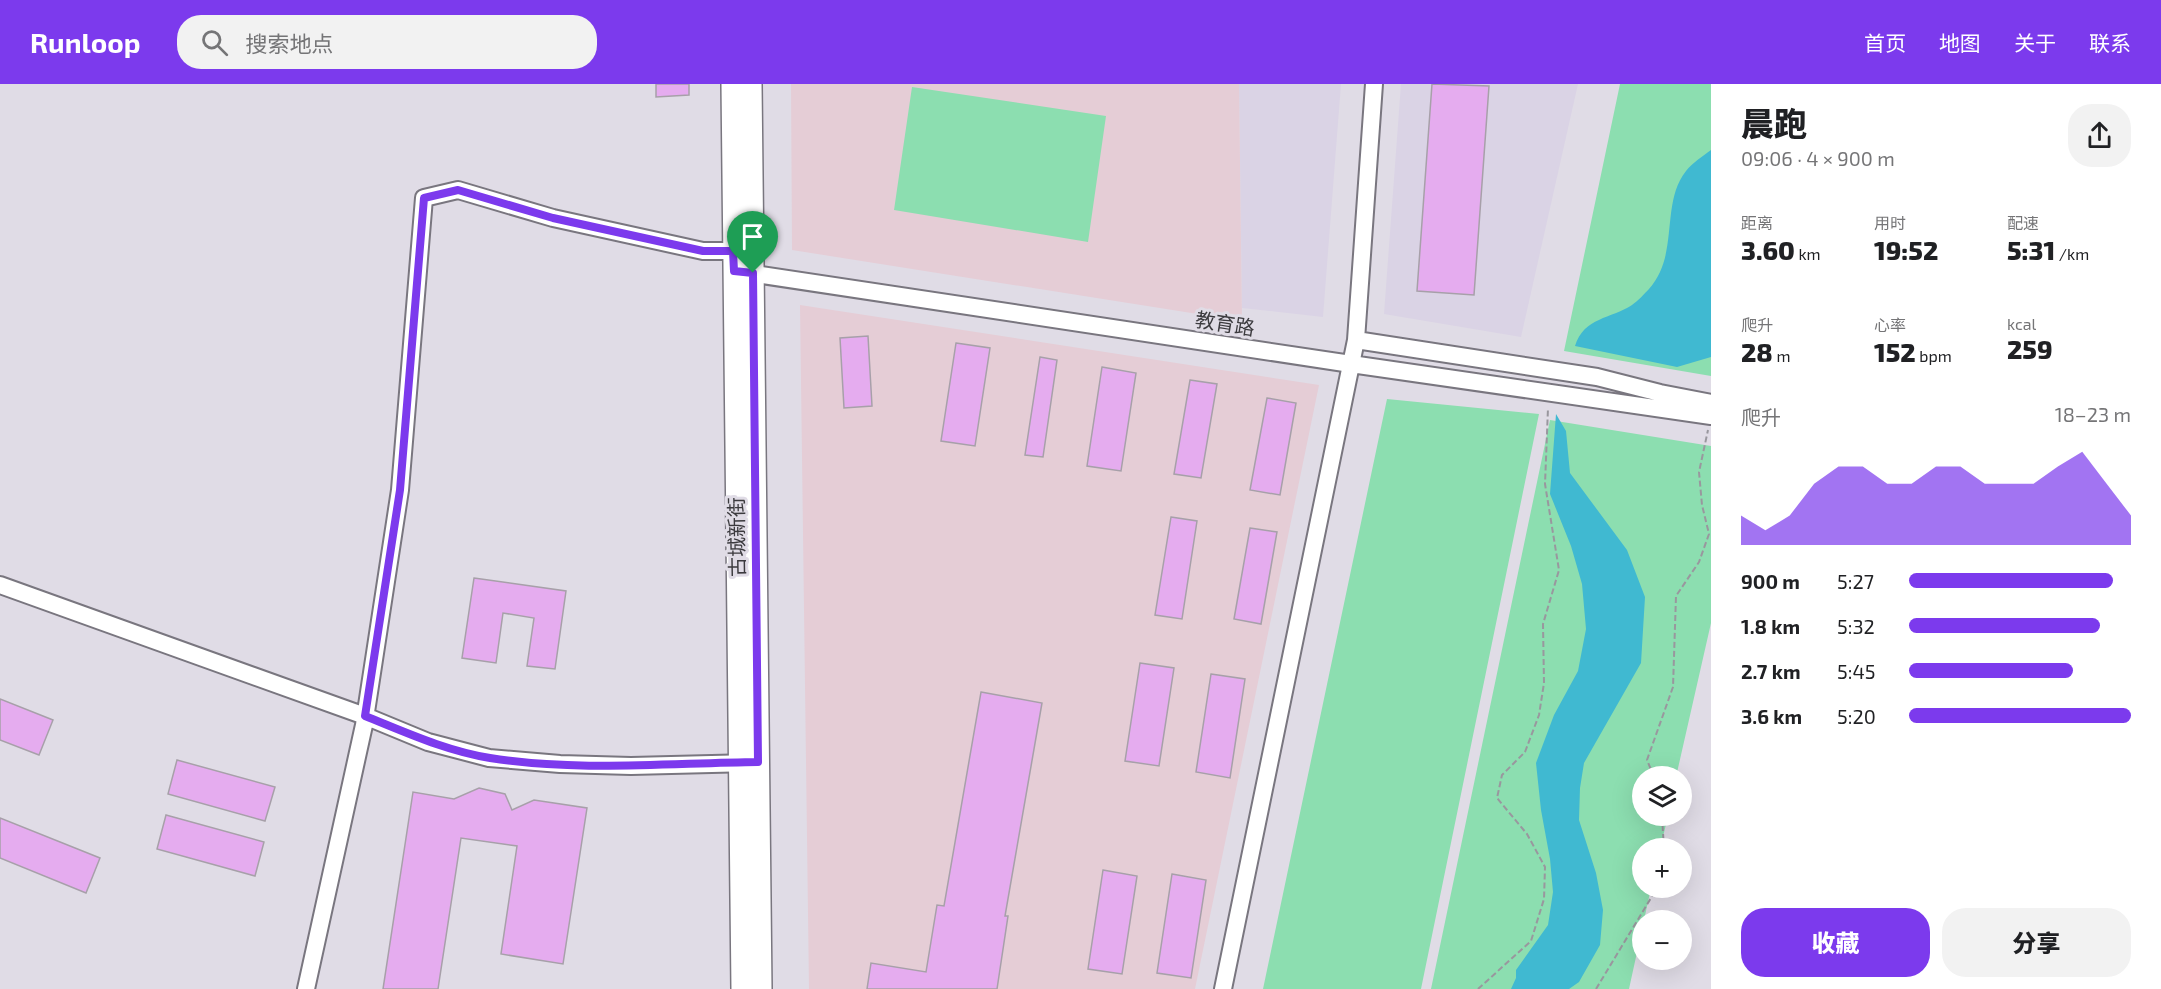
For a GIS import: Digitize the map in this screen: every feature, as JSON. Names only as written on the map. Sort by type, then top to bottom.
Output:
[{"type":"main road","name":"古城新街","points":[[732,84],[740,265],[749,763],[761,989]]},
{"type":"main road","name":"古城新街","points":[[740,265],[751,84]]},
{"type":"main road","name":"古城新街","points":[[742,989],[749,763]]},
{"type":"street","points":[[1223,989],[1352,364],[1356,340],[1374,84]]},
{"type":"street","name":"教育路","points":[[365,716],[400,490],[424,198],[458,190],[553,218],[703,251],[740,265],[1352,364],[1711,416]]},
{"type":"street","points":[[1356,340],[1597,377],[1711,403]]},
{"type":"street","points":[[0,585],[365,716],[428,742],[489,758],[607,765],[749,763]]},
{"type":"street","points":[[306,989],[365,716]]},
{"type":"path","points":[[1478,989],[1532,941],[1544,899],[1545,867],[1527,834],[1497,798],[1502,775],[1526,752],[1539,715],[1544,684],[1543,624],[1559,570],[1545,484],[1548,393]]},
{"type":"path","points":[[1649,766],[1647,760],[1673,687],[1676,596],[1699,562],[1709,534],[1702,505],[1699,472],[1711,416]]},
{"type":"path","points":[[1596,989],[1651,898]]},
{"type":"shaded area","points":[[791,84],[1239,84],[1242,321],[792,250]]},
{"type":"shaded area","points":[[1239,84],[1341,84],[1323,317],[1242,308]]},
{"type":"shaded area","points":[[1401,84],[1578,84],[1521,337],[1384,314]]},
{"type":"shaded area","points":[[800,305],[1319,385],[1195,989],[809,989]]},
{"type":"green space","points":[[1620,84],[1711,84],[1711,376],[1564,351]]},
{"type":"green space","points":[[912,87],[1106,116],[1088,242],[894,210]]},
{"type":"green space","points":[[1387,399],[1539,414],[1421,989],[1263,989]]},
{"type":"green space","points":[[1550,420],[1711,446],[1711,623],[1678,766],[1632,766],[1632,826],[1666,826],[1663,838],[1632,838],[1632,898],[1649,898],[1646,910],[1632,910],[1633,970],[1629,989],[1431,989]]},
{"type":"water","points":[[1711,150],[1711,357],[1677,367],[1575,346],[1579,336],[1591,324],[1624,310],[1649,289],[1664,260],[1678,184],[1688,168]]},
{"type":"water","points":[[1556,414],[1566,431],[1570,473],[1627,550],[1645,597],[1641,663],[1584,763],[1580,788],[1579,820],[1596,873],[1603,910],[1600,945],[1579,982],[1569,989],[1511,989],[1516,978],[1516,970],[1548,925],[1553,892],[1536,763],[1554,715],[1578,671],[1586,629],[1582,584],[1571,546],[1550,494]]},
{"type":"building","points":[[656,84],[689,84],[689,95],[656,97]]},
{"type":"building","points":[[1432,84],[1489,86],[1474,295],[1417,291]]},
{"type":"building","points":[[868,336],[872,406],[844,408],[840,338]]},
{"type":"building","points":[[956,343],[990,348],[975,446],[941,441]]},
{"type":"building","points":[[1040,357],[1057,360],[1043,457],[1025,455]]},
{"type":"building","points":[[1102,367],[1136,373],[1121,471],[1087,466]]},
{"type":"building","points":[[1190,380],[1217,384],[1201,478],[1174,474]]},
{"type":"building","points":[[1267,398],[1296,403],[1280,495],[1250,490]]},
{"type":"building","points":[[1171,517],[1197,521],[1182,619],[1155,615]]},
{"type":"building","points":[[1250,528],[1277,532],[1261,624],[1234,619]]},
{"type":"building","points":[[474,578],[566,591],[555,669],[527,666],[534,618],[503,613],[496,663],[462,658]]},
{"type":"building","points":[[1140,663],[1174,668],[1159,766],[1125,761]]},
{"type":"building","points":[[1211,674],[1245,679],[1230,778],[1196,772]]},
{"type":"building","points":[[981,692],[1042,703],[1005,916],[1008,916],[997,989],[867,989],[871,963],[926,972],[937,905],[944,906]]},
{"type":"building","points":[[0,699],[53,720],[39,755],[0,740]]},
{"type":"building","points":[[177,760],[275,787],[265,821],[168,794]]},
{"type":"building","points":[[479,788],[505,794],[512,810],[534,800],[587,808],[563,964],[501,954],[517,846],[461,838],[438,989],[383,989],[413,792],[454,799]]},
{"type":"building","points":[[166,815],[264,842],[255,876],[157,849]]},
{"type":"building","points":[[0,818],[100,858],[86,893],[0,858]]},
{"type":"building","points":[[1103,870],[1137,876],[1122,974],[1088,969]]},
{"type":"building","points":[[1172,874],[1206,880],[1191,978],[1157,973]]},
{"type":"route","points":[[458,190],[553,218],[703,251],[733,251],[734,271],[753,273],[758,762],[560,764],[489,758],[428,742],[365,716],[400,490],[424,198],[458,190]]}]
